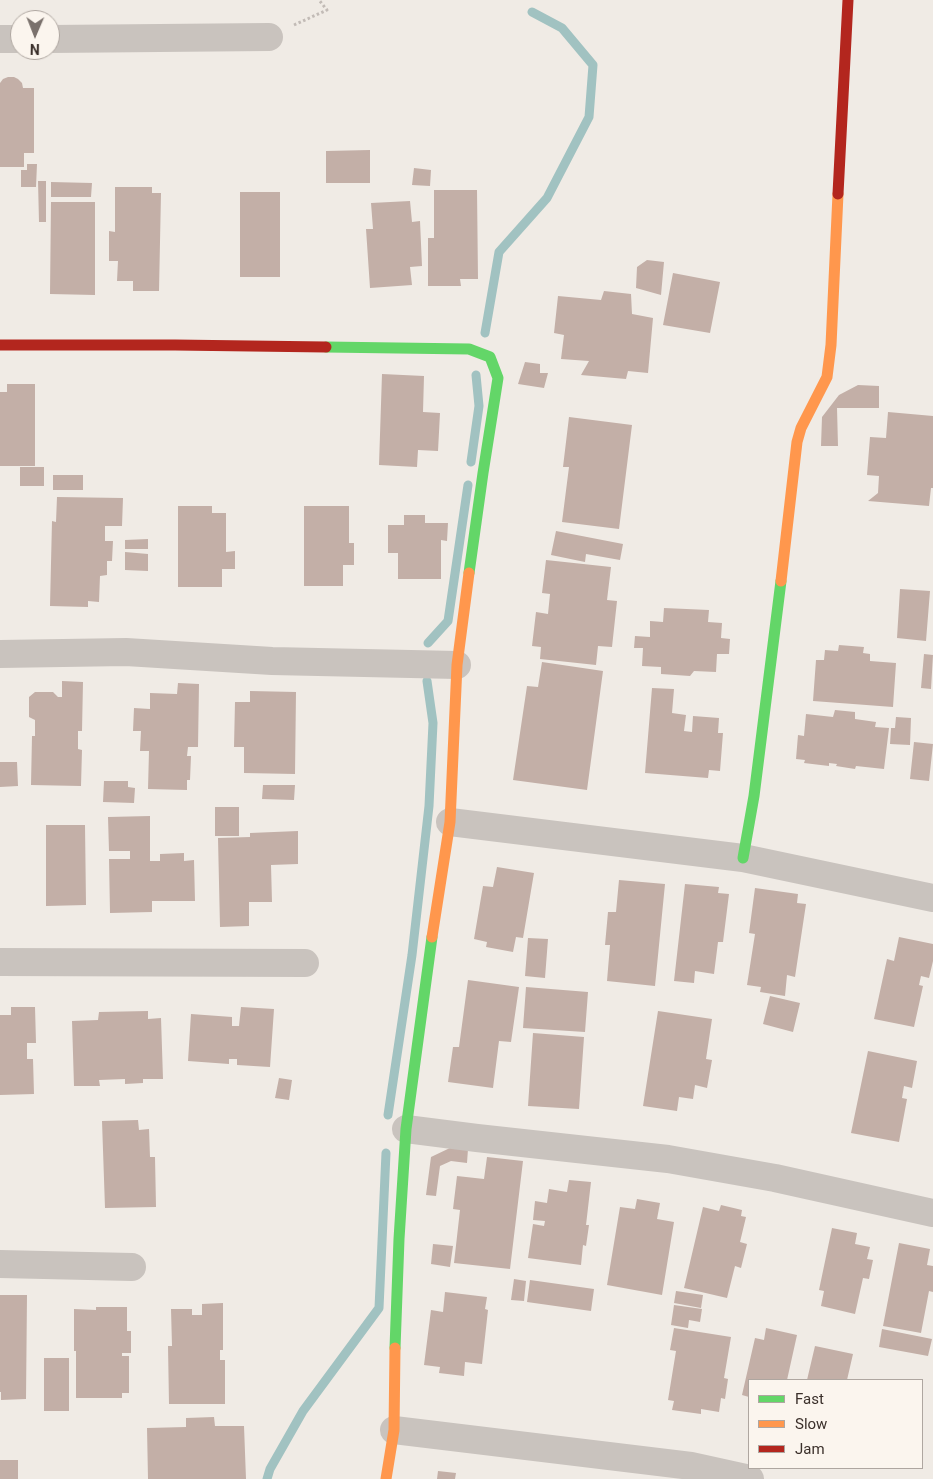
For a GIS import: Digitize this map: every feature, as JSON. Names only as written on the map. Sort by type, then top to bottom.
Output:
[{"type":"street","points":[[743,858],[754,796],[787,536],[796,442],[801,428],[827,377],[831,345],[848,0]]},
{"type":"street","points":[[60,39],[269,37]]},
{"type":"street","points":[[0,345],[469,348],[490,357],[498,378],[457,665],[450,822],[406,1129],[394,1368],[394,1430],[386,1479]]},
{"type":"street","points":[[0,654],[126,652],[272,661],[457,665]]},
{"type":"street","points":[[450,822],[743,858],[933,898]]},
{"type":"street","points":[[0,962],[305,963]]},
{"type":"street","points":[[406,1129],[668,1159],[774,1178],[933,1213]]},
{"type":"street","points":[[0,1264],[132,1267]]},
{"type":"street","points":[[394,1430],[691,1466],[750,1479]]},
{"type":"path","points":[[269,37],[327,10],[319,0]]},
{"type":"building","points":[[8,77],[18,79],[22,83],[23,88],[34,88],[34,153],[24,153],[24,167],[0,167],[0,83]]},
{"type":"building","points":[[370,150],[370,183],[326,183],[326,151]]},
{"type":"building","points":[[27,164],[37,164],[36,187],[21,187],[21,170],[27,170]]},
{"type":"building","points":[[414,168],[431,170],[430,186],[412,185]]},
{"type":"building","points":[[38,181],[46,181],[46,222],[39,222]]},
{"type":"building","points":[[51,182],[92,183],[91,197],[51,197]]},
{"type":"building","points":[[115,187],[152,187],[152,193],[161,193],[159,291],[133,291],[133,281],[117,281],[118,261],[109,261],[109,231],[115,232]]},
{"type":"building","points":[[434,190],[477,190],[478,279],[460,279],[461,286],[428,286],[428,238],[434,238]]},
{"type":"building","points":[[240,192],[280,192],[280,277],[240,277]]},
{"type":"building","points":[[410,201],[412,222],[420,221],[422,266],[410,267],[412,285],[370,288],[366,229],[373,229],[371,203]]},
{"type":"building","points":[[51,202],[95,202],[95,295],[50,294]]},
{"type":"building","points":[[647,260],[664,262],[661,295],[636,288],[637,267]]},
{"type":"building","points":[[673,273],[720,282],[710,333],[663,325]]},
{"type":"building","points":[[604,291],[631,294],[632,314],[653,318],[648,373],[628,371],[626,379],[581,375],[589,361],[561,359],[564,335],[554,333],[558,296],[601,300]]},
{"type":"building","points":[[525,362],[540,364],[540,373],[548,373],[544,388],[518,384]]},
{"type":"building","points":[[382,374],[424,376],[423,412],[440,413],[438,451],[418,450],[417,467],[379,465]]},
{"type":"building","points":[[7,384],[35,384],[35,466],[0,466],[0,392],[7,392]]},
{"type":"building","points":[[858,385],[879,386],[879,408],[837,408],[838,446],[821,446],[822,417],[839,395]]},
{"type":"building","points":[[888,412],[933,416],[933,488],[931,488],[929,506],[868,501],[878,493],[879,476],[867,475],[870,437],[886,438]]},
{"type":"building","points":[[569,417],[632,425],[619,529],[562,522],[569,467],[563,467]]},
{"type":"building","points":[[20,467],[44,467],[44,486],[20,486]]},
{"type":"building","points":[[53,475],[83,475],[83,490],[53,490]]},
{"type":"building","points":[[57,497],[123,498],[122,526],[105,526],[105,541],[113,541],[112,561],[107,561],[107,575],[100,576],[99,602],[88,601],[88,607],[50,606],[52,521],[56,522]]},
{"type":"building","points":[[178,506],[212,506],[212,513],[226,513],[226,552],[235,551],[235,569],[222,569],[222,587],[178,587]]},
{"type":"building","points":[[304,506],[349,506],[349,543],[354,543],[354,565],[343,565],[343,586],[304,586]]},
{"type":"building","points":[[404,515],[425,515],[425,523],[448,523],[447,541],[441,540],[441,579],[398,579],[398,553],[388,553],[388,525],[404,525]]},
{"type":"building","points":[[556,531],[623,544],[620,560],[586,554],[585,562],[551,555]]},
{"type":"building","points":[[148,539],[148,549],[125,549],[125,540]]},
{"type":"building","points":[[125,552],[148,554],[148,571],[125,570]]},
{"type":"building","points":[[546,560],[611,567],[607,600],[617,601],[612,647],[598,646],[596,665],[540,659],[541,647],[532,646],[536,612],[548,614],[550,594],[542,593]]},
{"type":"building","points":[[900,589],[930,591],[926,641],[897,638]]},
{"type":"building","points":[[664,608],[709,610],[708,622],[722,623],[721,638],[730,639],[729,654],[717,654],[716,672],[694,671],[690,676],[661,674],[661,667],[642,666],[643,648],[634,648],[635,636],[650,637],[650,621],[663,622]]},
{"type":"building","points":[[839,645],[864,647],[863,653],[870,654],[870,661],[896,663],[893,707],[813,701],[816,660],[824,660],[825,650],[838,651]]},
{"type":"building","points":[[924,654],[933,655],[931,689],[921,688]]},
{"type":"building","points":[[542,662],[603,671],[587,790],[513,780],[527,686],[538,687]]},
{"type":"building","points":[[62,681],[83,682],[82,731],[78,731],[78,749],[82,750],[81,786],[31,785],[32,736],[35,736],[35,720],[29,717],[29,697],[35,692],[53,692],[58,697],[62,697]]},
{"type":"building","points":[[178,683],[199,684],[198,747],[188,747],[187,756],[191,756],[190,780],[187,780],[187,790],[148,789],[149,751],[140,751],[141,731],[133,731],[134,708],[150,709],[150,693],[177,694]]},
{"type":"building","points":[[652,688],[674,689],[672,713],[686,715],[684,731],[692,732],[693,716],[719,718],[718,733],[723,733],[720,771],[709,770],[708,778],[645,773]]},
{"type":"building","points":[[250,691],[296,692],[295,774],[244,773],[244,747],[234,747],[235,702],[250,702]]},
{"type":"building","points":[[835,710],[855,712],[855,719],[876,722],[875,727],[889,728],[884,769],[856,766],[855,769],[829,763],[829,766],[804,763],[805,760],[796,759],[798,735],[804,736],[806,714],[833,717]]},
{"type":"building","points":[[896,717],[911,718],[910,745],[890,744],[891,728],[895,728]]},
{"type":"building","points":[[914,742],[933,744],[929,781],[910,779]]},
{"type":"building","points":[[0,762],[17,762],[18,786],[0,787]]},
{"type":"building","points":[[104,781],[128,781],[128,787],[135,788],[134,803],[103,802]]},
{"type":"building","points":[[263,785],[295,785],[294,800],[262,799]]},
{"type":"building","points":[[215,807],[239,807],[239,836],[215,836]]},
{"type":"building","points":[[150,816],[150,861],[160,861],[160,854],[184,853],[184,861],[194,860],[195,901],[152,901],[152,912],[110,913],[109,859],[130,859],[130,851],[109,851],[108,817]]},
{"type":"building","points":[[46,825],[85,825],[86,905],[46,906]]},
{"type":"building","points":[[298,831],[298,864],[271,865],[272,902],[249,902],[249,926],[220,927],[218,838],[250,837],[250,833]]},
{"type":"building","points":[[497,867],[534,873],[523,938],[516,937],[513,952],[486,947],[487,942],[474,939],[483,886],[493,887]]},
{"type":"building","points":[[619,880],[665,884],[655,986],[607,981],[610,945],[605,945],[608,912],[616,912]]},
{"type":"building","points":[[685,884],[719,887],[718,893],[729,894],[723,942],[718,942],[714,974],[695,971],[694,983],[674,981]]},
{"type":"building","points":[[755,888],[798,894],[797,903],[806,904],[795,977],[787,975],[785,996],[760,992],[761,987],[747,985],[755,934],[749,933]]},
{"type":"building","points":[[899,937],[933,944],[933,961],[929,978],[921,976],[919,985],[923,986],[914,1027],[874,1019],[887,959],[894,961]]},
{"type":"building","points":[[528,938],[548,939],[545,978],[525,976]]},
{"type":"building","points":[[468,980],[519,987],[511,1042],[499,1041],[493,1088],[448,1082],[453,1047],[459,1047]]},
{"type":"building","points":[[526,987],[588,992],[585,1032],[523,1028]]},
{"type":"building","points":[[770,996],[800,1003],[793,1032],[763,1024]]},
{"type":"building","points":[[11,1007],[35,1007],[36,1043],[27,1043],[27,1059],[33,1059],[34,1094],[0,1095],[0,1015],[11,1015]]},
{"type":"building","points":[[241,1007],[274,1009],[270,1067],[237,1065],[237,1059],[229,1059],[229,1064],[188,1061],[191,1014],[232,1017],[232,1026],[239,1026]]},
{"type":"building","points":[[148,1011],[148,1019],[161,1018],[163,1079],[143,1079],[143,1083],[125,1084],[125,1079],[99,1080],[100,1086],[74,1086],[72,1021],[98,1020],[99,1012]]},
{"type":"building","points":[[658,1011],[712,1019],[706,1059],[712,1060],[707,1088],[695,1085],[693,1099],[679,1097],[677,1111],[643,1106]]},
{"type":"building","points":[[533,1033],[584,1037],[579,1109],[528,1106]]},
{"type":"building","points":[[868,1051],[917,1061],[912,1088],[904,1086],[902,1098],[907,1099],[899,1142],[851,1133]]},
{"type":"building","points":[[279,1078],[292,1080],[289,1100],[275,1098]]},
{"type":"building","points":[[138,1120],[139,1130],[149,1129],[150,1157],[155,1157],[156,1207],[105,1208],[102,1121]]},
{"type":"building","points":[[452,1147],[468,1149],[467,1163],[451,1161],[440,1166],[436,1196],[426,1195],[431,1157]]},
{"type":"building","points":[[487,1157],[523,1161],[510,1269],[454,1263],[460,1210],[453,1209],[457,1176],[484,1179]]},
{"type":"building","points":[[569,1180],[591,1182],[586,1225],[589,1225],[586,1246],[583,1245],[581,1265],[528,1258],[533,1224],[544,1226],[545,1221],[533,1220],[535,1201],[547,1203],[549,1189],[567,1192]]},
{"type":"building","points":[[637,1199],[660,1203],[657,1219],[674,1222],[662,1295],[607,1285],[620,1207],[635,1209]]},
{"type":"building","points":[[721,1205],[742,1210],[741,1216],[746,1217],[740,1242],[747,1244],[741,1268],[735,1266],[727,1298],[684,1288],[703,1207],[719,1211]]},
{"type":"building","points":[[832,1228],[857,1233],[855,1244],[870,1247],[867,1259],[873,1260],[869,1279],[863,1278],[855,1314],[821,1306],[824,1291],[819,1290]]},
{"type":"building","points":[[899,1243],[930,1249],[927,1265],[933,1266],[933,1292],[929,1291],[921,1333],[883,1326]]},
{"type":"building","points":[[433,1244],[453,1246],[450,1267],[431,1264]]},
{"type":"building","points":[[514,1279],[526,1281],[524,1301],[511,1300]]},
{"type":"building","points":[[530,1280],[594,1289],[591,1311],[527,1302]]},
{"type":"building","points":[[676,1291],[703,1295],[701,1308],[674,1303]]},
{"type":"building","points":[[445,1292],[487,1297],[485,1309],[488,1310],[482,1364],[465,1362],[464,1376],[439,1373],[440,1367],[424,1365],[431,1310],[443,1312]]},
{"type":"building","points":[[0,1295],[27,1295],[26,1399],[1,1400]]},
{"type":"building","points":[[223,1303],[223,1350],[220,1350],[220,1360],[225,1360],[225,1404],[169,1404],[168,1346],[172,1346],[171,1309],[192,1309],[192,1315],[202,1315],[202,1304]]},
{"type":"building","points":[[674,1305],[702,1309],[700,1322],[689,1320],[688,1328],[671,1325]]},
{"type":"building","points":[[96,1307],[127,1307],[127,1331],[131,1331],[131,1353],[122,1353],[122,1356],[129,1356],[129,1393],[122,1393],[122,1398],[76,1398],[74,1309],[96,1310]]},
{"type":"building","points":[[674,1328],[731,1337],[724,1378],[728,1379],[725,1399],[721,1398],[719,1412],[701,1409],[701,1414],[672,1410],[674,1401],[668,1400],[676,1351],[670,1350]]},
{"type":"building","points":[[766,1328],[797,1335],[787,1379],[748,1379],[748,1397],[742,1395],[755,1338],[764,1340]]},
{"type":"building","points":[[882,1329],[932,1339],[928,1356],[879,1347]]},
{"type":"building","points":[[815,1346],[853,1354],[847,1379],[807,1379]]},
{"type":"building","points":[[44,1358],[69,1358],[69,1411],[44,1411]]},
{"type":"building","points":[[214,1417],[215,1426],[244,1426],[246,1479],[148,1479],[147,1428],[186,1427],[186,1418]]},
{"type":"building","points":[[0,1460],[18,1460],[18,1479],[0,1479]]},
{"type":"building","points":[[438,1471],[456,1473],[455,1479],[437,1479]]},
{"type":"waterway","points":[[485,333],[499,252],[547,198],[589,117],[593,65],[562,28],[532,12]]},
{"type":"waterway","points":[[471,462],[479,406],[476,375]]},
{"type":"waterway","points":[[428,643],[448,621],[468,485]]},
{"type":"waterway","points":[[388,1115],[412,955],[429,806],[433,723],[427,681]]},
{"type":"waterway","points":[[267,1479],[270,1469],[303,1411],[379,1308],[386,1153]]},
{"type":"traffic: fast","points":[[326,347],[469,349],[490,357],[498,378],[469,573]]},
{"type":"traffic: fast","points":[[743,858],[754,796],[781,581]]},
{"type":"traffic: fast","points":[[395,1348],[406,1129],[432,937]]},
{"type":"traffic: slow","points":[[781,581],[797,442],[801,428],[827,377],[831,345],[838,194]]},
{"type":"traffic: slow","points":[[432,937],[450,822],[457,665],[469,573]]},
{"type":"traffic: slow","points":[[386,1479],[394,1430],[395,1348]]},
{"type":"traffic: jam","points":[[838,194],[848,0]]},
{"type":"traffic: jam","points":[[0,345],[326,347]]}]
